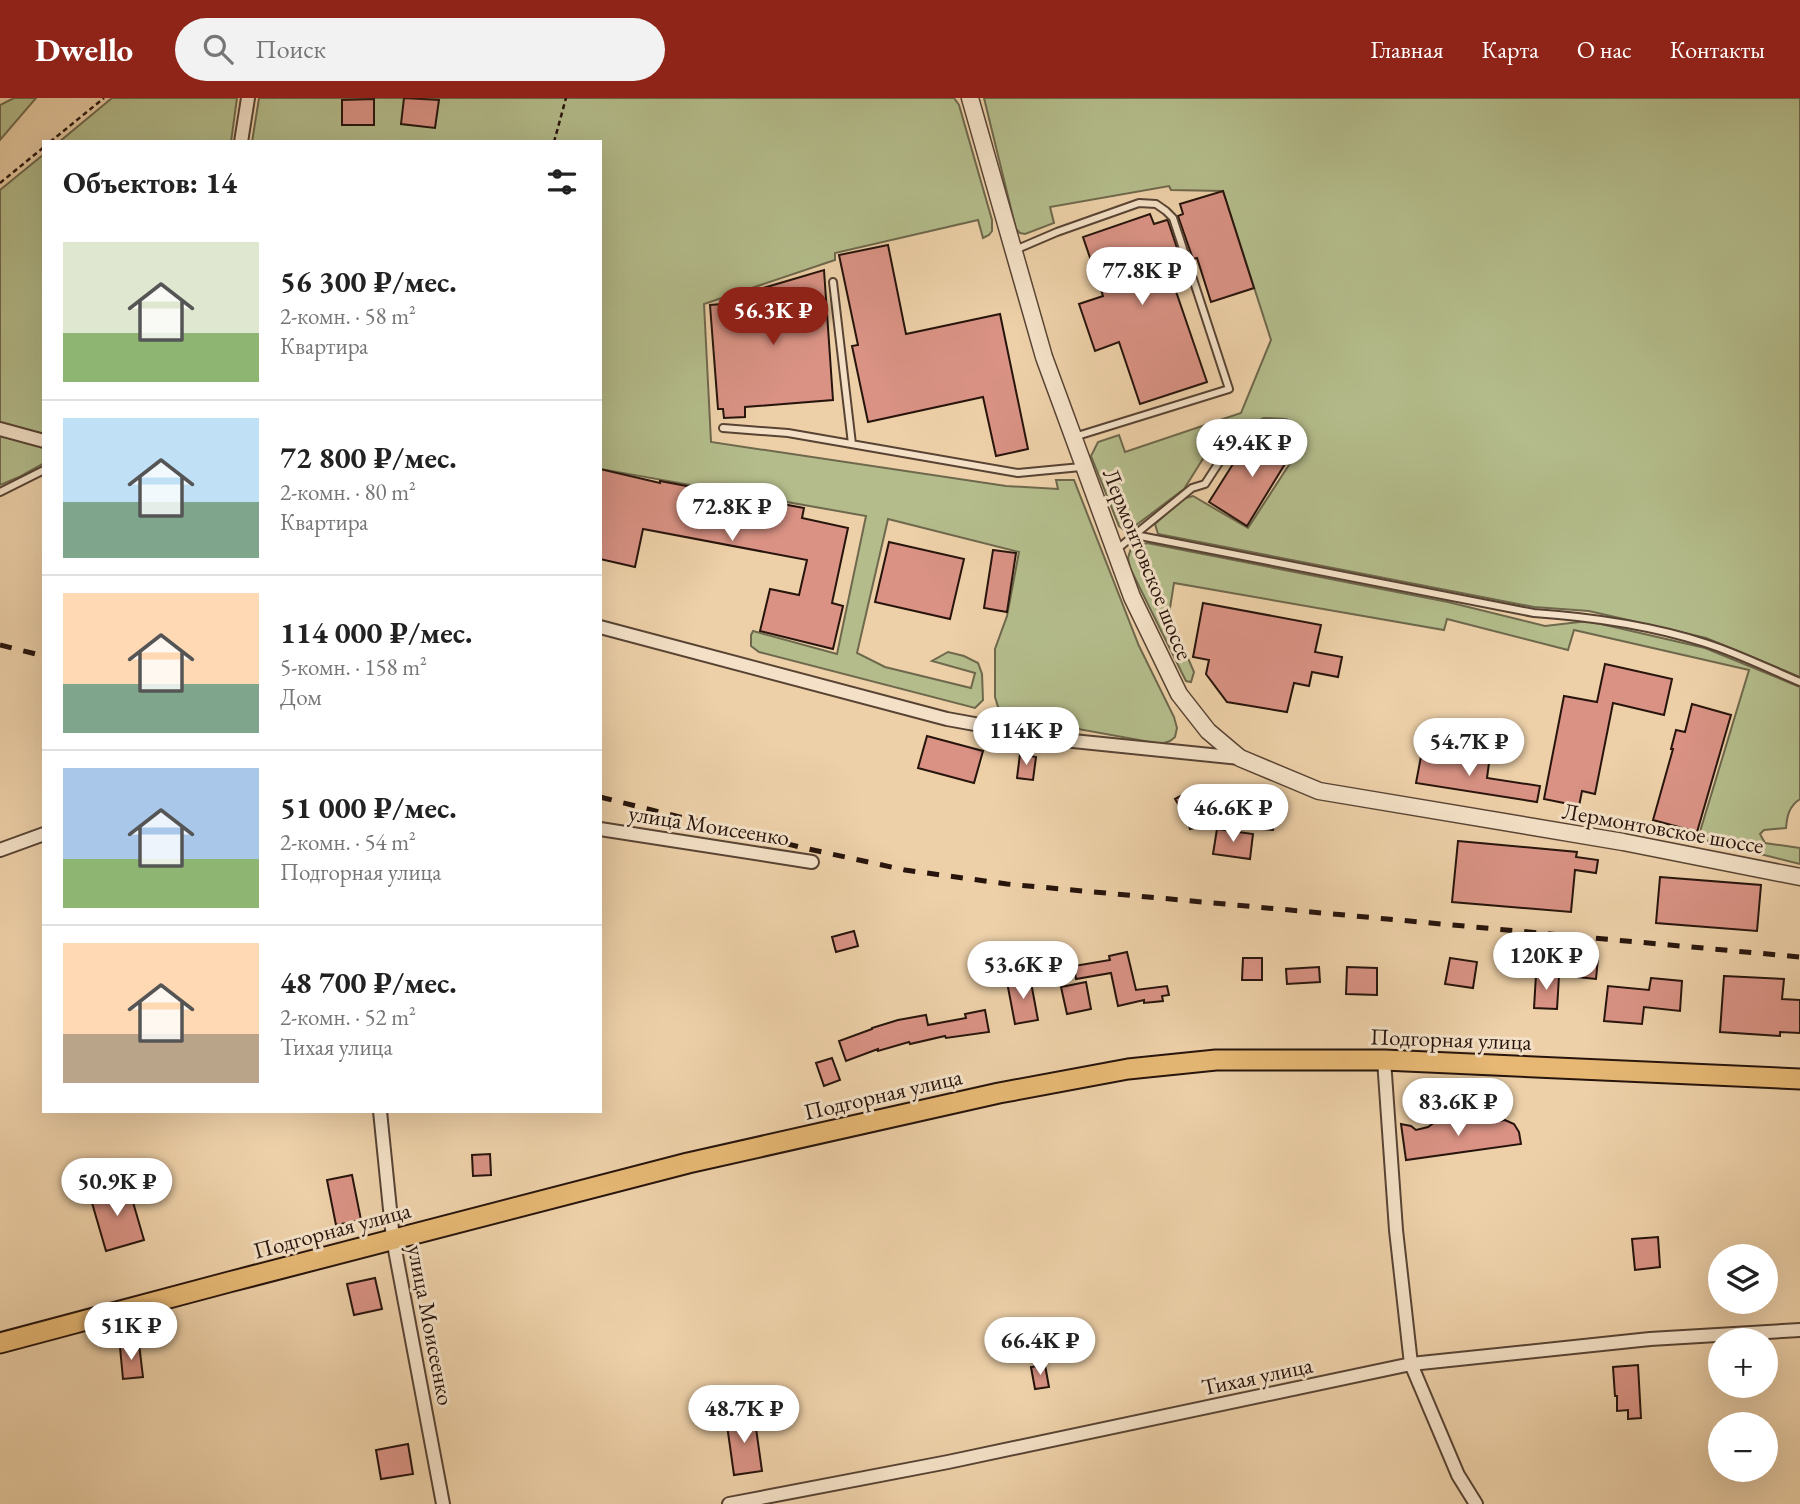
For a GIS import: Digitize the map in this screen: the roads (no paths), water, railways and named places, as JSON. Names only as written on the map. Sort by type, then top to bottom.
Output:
[{"type":"main road","name":"Подгорная улица","points":[[0,1343],[688,1163],[999,1093],[1115,1072],[1216,1060],[1384,1060],[1800,1079]]},
{"type":"street","points":[[241,140],[247,98]]},
{"type":"street","name":"Лермонтовское шоссе","points":[[970,98],[1044,357],[1072,438],[1132,597],[1158,655],[1179,694],[1208,730],[1240,758],[1319,791],[1623,842],[1800,877]]},
{"type":"street","points":[[0,429],[42,440]]},
{"type":"street","points":[[602,628],[947,719],[1063,740],[1240,758]]},
{"type":"street","name":"улица Моисеенко","points":[[602,829],[812,862]]},
{"type":"street","points":[[0,850],[42,835]]},
{"type":"street","points":[[1384,1060],[1396,1230],[1411,1364],[1458,1475],[1476,1504]]},
{"type":"street","name":"улица Моисеенко","points":[[380,1113],[393,1239],[443,1504]]},
{"type":"street","name":"Тихая улица","points":[[729,1504],[948,1462],[1411,1364],[1650,1339],[1800,1330]]},
{"type":"lane","points":[[1013,251],[1139,203],[1156,204],[1173,218],[1229,389],[1072,438]]},
{"type":"lane","points":[[833,282],[852,444]]},
{"type":"lane","points":[[1115,551],[1192,488],[1205,484],[1233,441],[1259,428],[1274,425],[1293,437]]},
{"type":"lane","points":[[723,428],[788,433],[1018,473],[1083,467]]},
{"type":"lane","points":[[0,492],[42,471]]},
{"type":"lane","points":[[1135,535],[1534,613],[1588,617],[1637,625],[1706,643],[1800,682]]},
{"type":"railway","points":[[0,645],[42,656]]},
{"type":"railway","points":[[602,798],[804,848],[905,870],[1007,884],[1800,957]]}]
